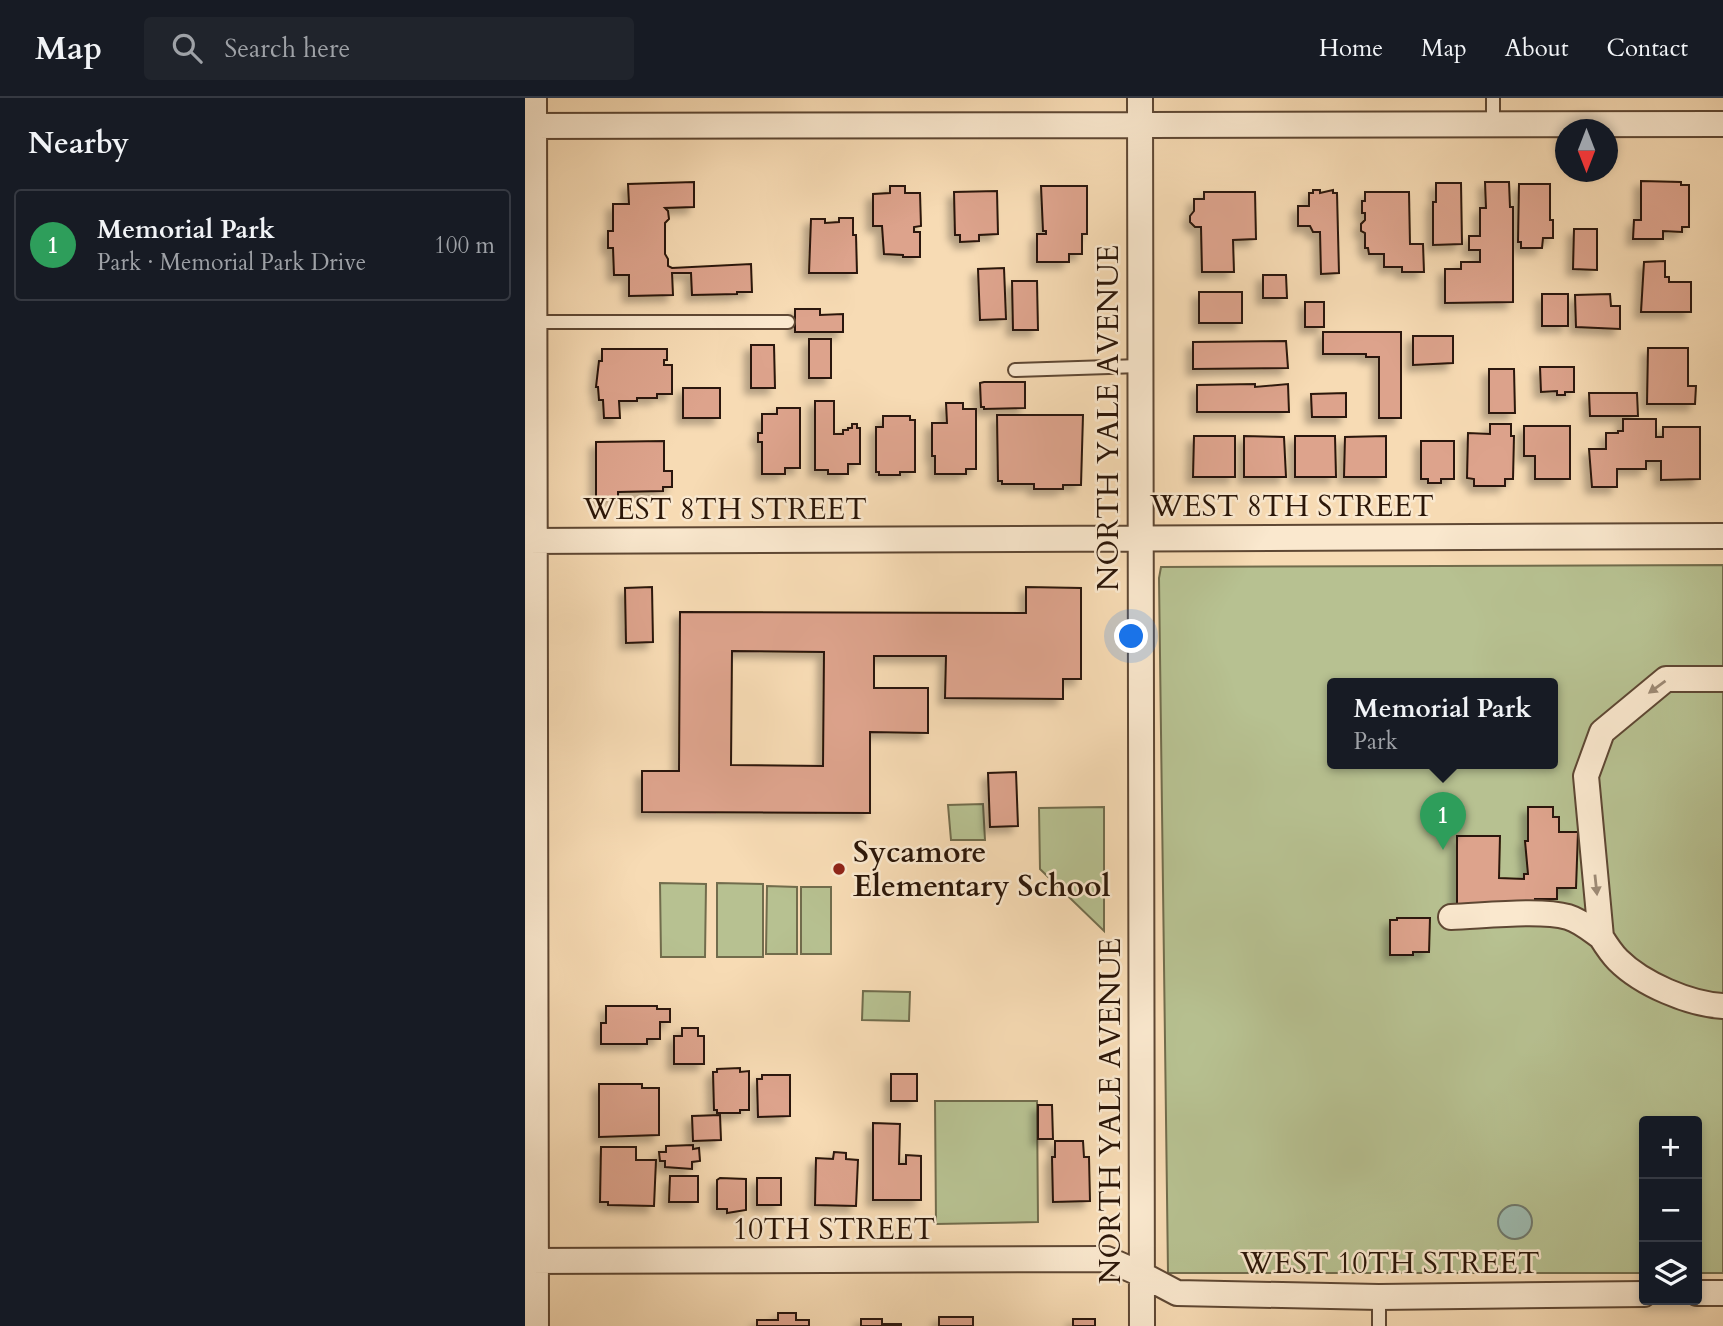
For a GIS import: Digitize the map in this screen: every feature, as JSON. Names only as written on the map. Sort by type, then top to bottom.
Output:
[{"type":"street","points":[[534,98],[530,126],[533,322],[530,541],[530,1261],[535,1326]]},
{"type":"street","name":"NORTH YALE AVENUE","points":[[1140,98],[1142,1326]]},
{"type":"street","points":[[530,126],[1723,124]]},
{"type":"street","name":"WEST 8TH STREET","points":[[530,541],[1723,536]]},
{"type":"street","points":[[1601,937],[1586,776],[1602,732],[1666,679],[1723,679]]},
{"type":"street","points":[[1451,916],[1567,916],[1601,937],[1617,959],[1636,974],[1665,991],[1723,1006]]},
{"type":"street","name":"10TH STREET","points":[[530,1261],[1107,1259],[1141,1274]]},
{"type":"street","name":"WEST 10TH STREET","points":[[1141,1274],[1177,1293],[1379,1297],[1639,1294]]},
{"type":"street","points":[[1702,1293],[1723,1293]]},
{"type":"lane","points":[[1493,98],[1493,124]]},
{"type":"lane","points":[[533,322],[788,321]]},
{"type":"lane","points":[[1015,370],[1140,366]]},
{"type":"lane","points":[[1379,1297],[1379,1326]]},
{"type":"green space","points":[[1723,565],[1723,1273],[1702,1273],[1702,1116],[1639,1116],[1639,1273],[1168,1273],[1159,578],[1161,567]]},
{"type":"green space","points":[[983,804],[985,840],[951,840],[948,805]]},
{"type":"green space","points":[[1104,807],[1104,931],[1040,869],[1039,808]]},
{"type":"green space","points":[[660,883],[706,884],[705,957],[661,957]]},
{"type":"green space","points":[[717,883],[763,884],[763,957],[717,957]]},
{"type":"green space","points":[[767,886],[797,887],[797,954],[766,954]]},
{"type":"green space","points":[[801,887],[831,887],[831,954],[801,954]]},
{"type":"green space","points":[[863,991],[910,992],[909,1021],[862,1020]]},
{"type":"green space","points":[[935,1101],[1037,1101],[1038,1222],[936,1224]]},
{"type":"water","points":[[1515,1205],[1527,1210],[1532,1222],[1527,1234],[1515,1239],[1503,1234],[1498,1222],[1503,1210]]},
{"type":"building","points":[[1641,181],[1681,182],[1681,185],[1689,185],[1689,227],[1682,227],[1682,232],[1663,231],[1663,239],[1633,239],[1634,220],[1641,220]]},
{"type":"building","points":[[694,182],[694,207],[665,208],[669,219],[665,223],[665,254],[668,266],[751,264],[752,292],[692,295],[691,273],[672,273],[673,295],[629,296],[629,275],[614,275],[613,248],[608,248],[608,231],[613,231],[613,204],[629,204],[628,184]]},
{"type":"building","points":[[1485,182],[1509,182],[1510,207],[1513,207],[1513,302],[1445,303],[1445,269],[1461,269],[1461,262],[1480,262],[1480,250],[1469,250],[1469,236],[1480,236],[1480,208],[1486,208]]},
{"type":"building","points":[[1436,183],[1461,183],[1462,244],[1433,245]]},
{"type":"building","points":[[1519,184],[1550,184],[1553,238],[1543,238],[1542,248],[1521,248],[1521,242],[1518,242]]},
{"type":"building","points":[[890,186],[905,186],[905,193],[920,193],[921,226],[914,227],[914,232],[920,232],[920,257],[884,254],[882,226],[873,226],[873,194],[890,193]]},
{"type":"building","points":[[1041,186],[1087,186],[1087,234],[1082,234],[1082,254],[1069,254],[1069,262],[1037,262],[1037,234],[1046,234],[1046,231],[1043,231]]},
{"type":"building","points":[[1313,190],[1320,190],[1320,193],[1333,190],[1333,193],[1337,193],[1339,273],[1321,274],[1320,232],[1313,232],[1310,226],[1298,226],[1298,206],[1309,206],[1309,193],[1313,193]]},
{"type":"building","points":[[997,191],[998,234],[979,235],[979,241],[960,242],[960,235],[955,235],[954,192]]},
{"type":"building","points":[[1204,192],[1255,192],[1256,239],[1233,240],[1234,272],[1202,272],[1201,227],[1195,227],[1190,222],[1190,216],[1194,211],[1194,199],[1204,199]]},
{"type":"building","points":[[1365,192],[1409,192],[1410,244],[1423,244],[1424,272],[1402,272],[1402,267],[1384,267],[1384,254],[1369,254],[1368,248],[1365,248],[1365,233],[1361,231],[1361,224],[1365,220],[1362,201],[1365,201]]},
{"type":"building","points":[[839,218],[853,218],[857,273],[809,273],[811,219],[825,219],[825,223],[839,222]]},
{"type":"building","points":[[1574,229],[1597,229],[1597,270],[1573,269]]},
{"type":"building","points":[[1665,261],[1665,277],[1669,277],[1669,282],[1691,282],[1691,312],[1641,312],[1644,262]]},
{"type":"building","points":[[1004,268],[1006,319],[980,320],[978,269]]},
{"type":"building","points":[[1263,275],[1286,275],[1287,298],[1263,298]]},
{"type":"building","points":[[1012,281],[1037,281],[1038,330],[1013,330]]},
{"type":"building","points":[[1199,292],[1242,292],[1242,323],[1199,323]]},
{"type":"building","points":[[1542,294],[1568,294],[1568,326],[1542,326]]},
{"type":"building","points":[[1610,294],[1611,306],[1620,306],[1620,329],[1576,327],[1575,295]]},
{"type":"building","points":[[1305,302],[1324,302],[1324,327],[1305,327]]},
{"type":"building","points":[[795,309],[820,309],[820,315],[843,314],[843,332],[795,332]]},
{"type":"building","points":[[1323,332],[1401,332],[1401,418],[1379,418],[1379,357],[1366,357],[1366,354],[1323,354]]},
{"type":"building","points":[[1413,336],[1453,336],[1453,363],[1413,365]]},
{"type":"building","points":[[809,339],[831,339],[831,378],[809,378]]},
{"type":"building","points":[[1286,341],[1288,368],[1193,369],[1193,342]]},
{"type":"building","points":[[751,345],[774,345],[775,388],[751,388]]},
{"type":"building","points":[[1648,348],[1688,348],[1688,386],[1696,386],[1695,404],[1647,404]]},
{"type":"building","points":[[602,349],[667,349],[664,365],[672,365],[672,394],[657,394],[657,398],[637,398],[637,401],[619,401],[620,418],[604,418],[603,400],[599,400],[596,387]]},
{"type":"building","points":[[1540,367],[1574,367],[1574,392],[1557,395],[1557,391],[1541,392]]},
{"type":"building","points":[[1489,369],[1514,369],[1515,413],[1489,413]]},
{"type":"building","points":[[1025,382],[1025,408],[984,409],[981,407],[980,383]]},
{"type":"building","points":[[1255,384],[1255,387],[1288,384],[1289,412],[1197,412],[1197,385]]},
{"type":"building","points":[[683,388],[720,388],[720,418],[683,418]]},
{"type":"building","points":[[1346,393],[1346,417],[1312,417],[1311,394]]},
{"type":"building","points":[[1589,393],[1637,393],[1638,416],[1590,416]]},
{"type":"building","points":[[815,401],[834,401],[834,434],[843,434],[843,430],[852,428],[852,424],[857,424],[857,428],[860,428],[860,464],[848,464],[848,474],[828,474],[828,470],[815,470]]},
{"type":"building","points":[[946,403],[963,403],[963,409],[976,409],[976,469],[966,469],[966,474],[935,474],[932,423],[947,423]]},
{"type":"building","points":[[777,408],[800,408],[800,468],[785,468],[785,474],[762,474],[762,442],[758,442],[758,433],[762,433],[762,414],[777,414]]},
{"type":"building","points":[[997,415],[1083,415],[1081,485],[1063,485],[1063,489],[1034,489],[1034,484],[1002,484],[1002,481],[998,481]]},
{"type":"building","points":[[883,416],[910,416],[910,420],[915,420],[915,472],[879,475],[879,472],[876,472],[876,427],[883,427]]},
{"type":"building","points":[[1623,419],[1656,419],[1656,437],[1663,437],[1663,427],[1700,427],[1700,479],[1661,480],[1661,461],[1646,461],[1646,469],[1617,469],[1617,487],[1592,487],[1589,449],[1606,449],[1606,433],[1623,431]]},
{"type":"building","points":[[1490,424],[1511,424],[1511,436],[1514,436],[1513,479],[1505,479],[1505,486],[1474,486],[1474,479],[1467,478],[1468,433],[1490,434]]},
{"type":"building","points":[[1524,426],[1570,426],[1570,479],[1535,479],[1535,456],[1524,456]]},
{"type":"building","points":[[1194,436],[1235,436],[1235,477],[1193,477]]},
{"type":"building","points":[[1244,436],[1284,437],[1286,477],[1244,477]]},
{"type":"building","points":[[1295,436],[1335,436],[1336,477],[1295,477]]},
{"type":"building","points":[[1386,436],[1386,477],[1344,477],[1345,437]]},
{"type":"building","points":[[664,441],[664,471],[672,471],[672,487],[663,487],[663,491],[618,492],[618,498],[596,498],[596,442]]},
{"type":"building","points":[[1421,441],[1454,441],[1454,479],[1428,483],[1428,479],[1421,479]]},
{"type":"building","points":[[652,587],[653,642],[626,643],[625,588]]},
{"type":"building","points":[[1026,587],[1081,588],[1081,679],[1063,679],[1063,699],[945,698],[946,656],[874,656],[874,688],[928,688],[928,733],[870,732],[870,813],[642,812],[642,771],[679,771],[680,612],[1026,613]],"holes":[[[732,651],[824,652],[823,766],[731,765]]]},
{"type":"building","points":[[1016,772],[1018,826],[990,827],[988,773]]},
{"type":"building","points":[[1528,807],[1553,807],[1553,817],[1559,817],[1559,832],[1578,832],[1576,888],[1557,888],[1557,899],[1535,899],[1535,907],[1457,907],[1457,836],[1500,836],[1499,878],[1524,879],[1524,874],[1528,874],[1525,841],[1528,841]]},
{"type":"building","points":[[1430,918],[1429,952],[1390,955],[1390,920]]},
{"type":"building","points":[[606,1006],[657,1006],[657,1009],[670,1009],[670,1022],[660,1022],[660,1039],[647,1039],[647,1044],[601,1044],[601,1023],[606,1023]]},
{"type":"building","points":[[682,1028],[698,1028],[698,1036],[704,1036],[704,1064],[674,1064],[674,1036],[682,1036]]},
{"type":"building","points":[[740,1068],[740,1072],[749,1071],[749,1110],[740,1110],[740,1113],[717,1113],[717,1110],[714,1110],[713,1072],[717,1072],[717,1069]]},
{"type":"building","points":[[891,1074],[917,1074],[917,1101],[891,1101]]},
{"type":"building","points":[[762,1075],[790,1075],[790,1116],[758,1117],[757,1079],[762,1079]]},
{"type":"building","points":[[599,1084],[642,1084],[642,1088],[659,1088],[659,1135],[599,1137]]},
{"type":"building","points":[[1038,1105],[1052,1105],[1053,1139],[1038,1139]]},
{"type":"building","points":[[720,1115],[721,1140],[693,1141],[692,1116]]},
{"type":"building","points":[[873,1123],[900,1124],[899,1164],[906,1164],[906,1155],[921,1156],[921,1200],[873,1200]]},
{"type":"building","points":[[1055,1141],[1083,1141],[1084,1157],[1089,1157],[1090,1201],[1053,1202],[1052,1157],[1055,1157]]},
{"type":"building","points":[[693,1145],[693,1149],[699,1148],[700,1161],[692,1162],[692,1169],[665,1167],[665,1161],[660,1161],[659,1152],[666,1152],[666,1146]]},
{"type":"building","points":[[601,1147],[636,1147],[636,1160],[656,1160],[654,1206],[608,1205],[608,1202],[600,1202]]},
{"type":"building","points":[[834,1152],[846,1153],[846,1159],[858,1160],[856,1206],[815,1205],[816,1158],[833,1159]]},
{"type":"building","points":[[670,1176],[698,1176],[698,1202],[669,1202]]},
{"type":"building","points":[[757,1178],[781,1178],[781,1205],[757,1205]]},
{"type":"building","points":[[746,1179],[746,1210],[727,1213],[727,1209],[717,1209],[717,1180]]},
{"type":"building","points":[[778,1313],[796,1313],[796,1320],[809,1320],[809,1326],[757,1326],[757,1320],[778,1320]]},
{"type":"building","points":[[939,1317],[973,1317],[973,1326],[939,1326]]},
{"type":"building","points":[[861,1319],[882,1319],[882,1324],[901,1326],[861,1326]]},
{"type":"building","points":[[1073,1319],[1095,1319],[1095,1326],[1073,1326]]},
{"type":"place","name":"Memorial Park","points":[[1443,850]]},
{"type":"place","name":"Sycamore Elementary School","points":[[839,869]]}]
